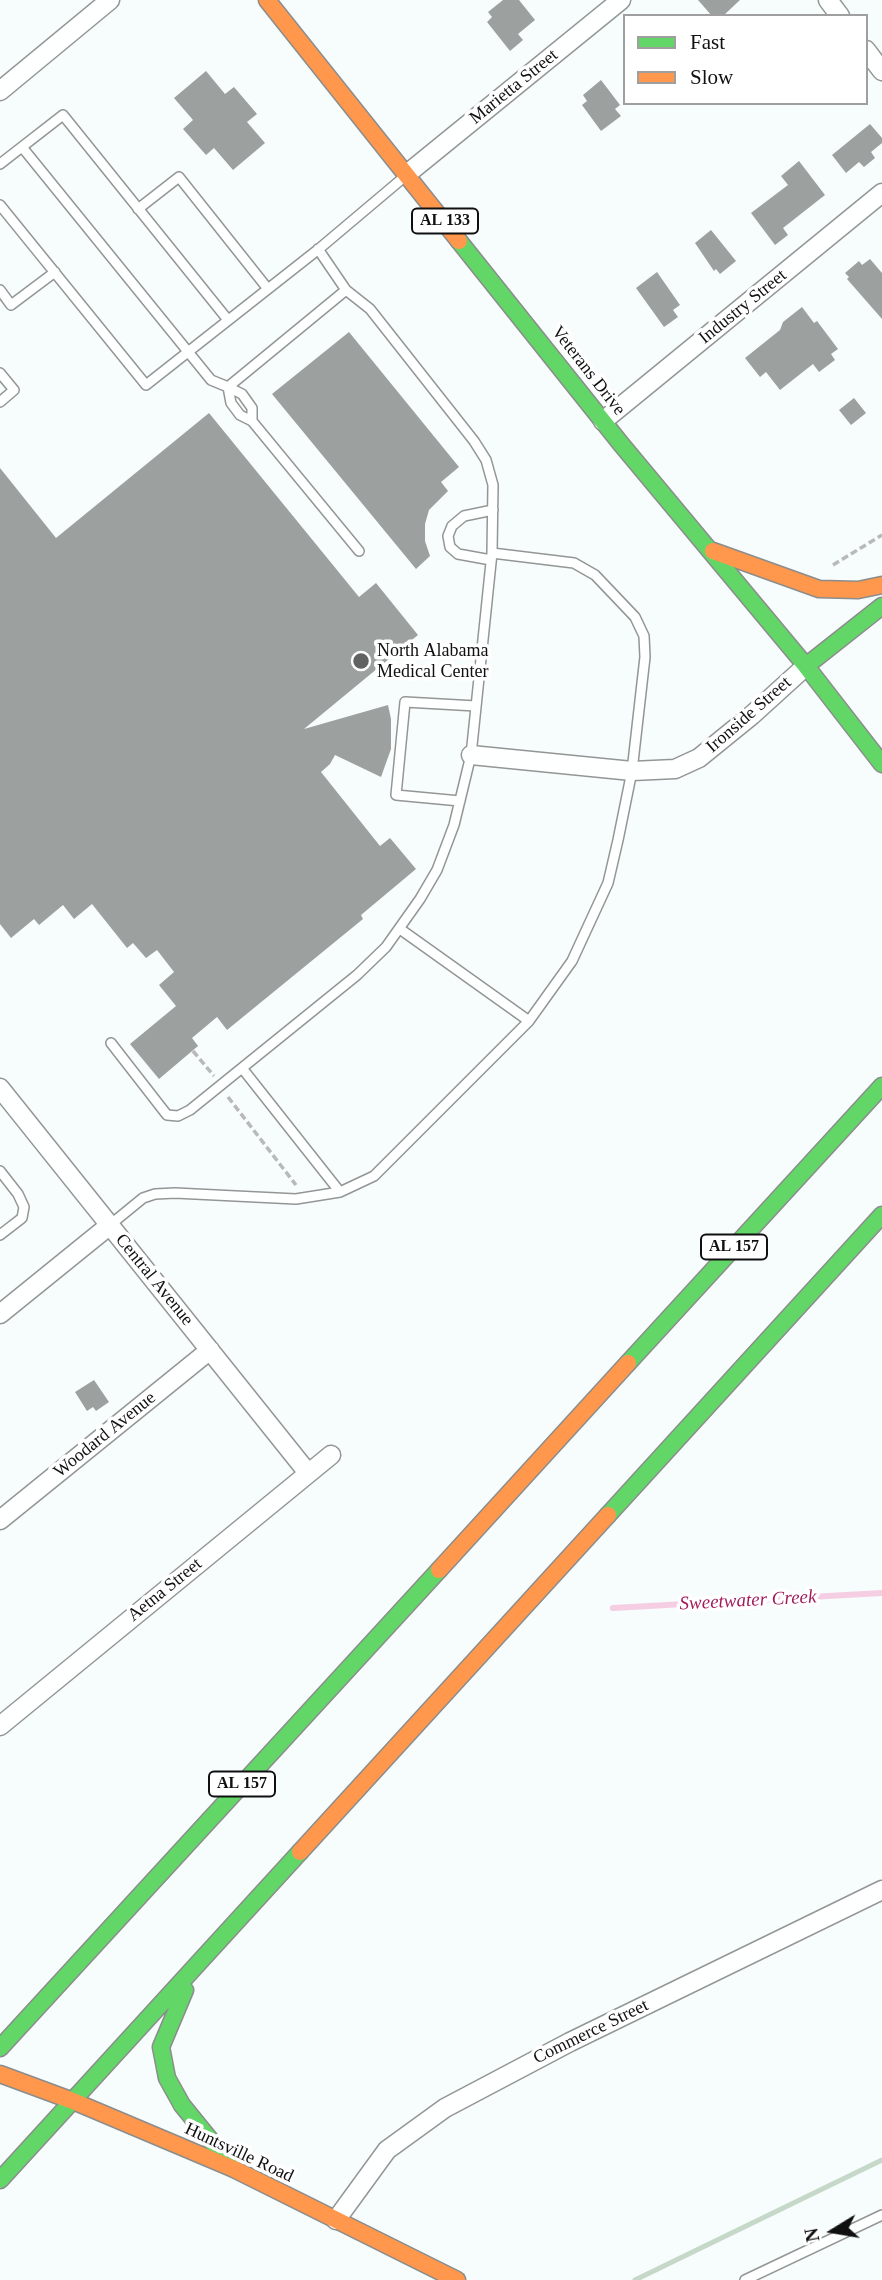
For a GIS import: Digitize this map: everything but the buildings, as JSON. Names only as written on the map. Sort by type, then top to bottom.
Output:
[{"type":"main road","name":"Veterans Drive","points":[[267,0],[603,421],[806,666],[882,764]]},
{"type":"main road","points":[[712,551],[819,589],[858,590],[882,585]]},
{"type":"main road","name":"Ironside Street","points":[[806,666],[882,606]]},
{"type":"main road","name":"AL 157","points":[[0,2048],[882,1086]]},
{"type":"main road","points":[[0,2179],[882,1215]]},
{"type":"main road","points":[[196,1964],[161,2047],[167,2078],[182,2105],[234,2169]]},
{"type":"main road","name":"Huntsville Road","points":[[0,2074],[73,2101],[234,2169],[457,2280]]},
{"type":"street","points":[[0,91],[110,0]]},
{"type":"street","name":"Marietta Street","points":[[407,174],[621,0]]},
{"type":"street","points":[[868,53],[882,71]]},
{"type":"street","name":"Industry Street","points":[[603,421],[882,193]]},
{"type":"street","name":"Ironside Street","points":[[471,755],[632,771],[675,769],[699,758],[806,666]]},
{"type":"street","name":"Central Avenue","points":[[0,1087],[308,1473]]},
{"type":"street","points":[[0,1314],[110,1226]]},
{"type":"street","name":"Woodard Avenue","points":[[0,1520],[210,1350]]},
{"type":"street","name":"Aetna Street","points":[[0,1726],[331,1455]]},
{"type":"street","name":"Commerce Street","points":[[336,2221],[387,2150],[445,2108],[570,2042],[882,1890]]},
{"type":"lane","points":[[0,164],[63,115],[228,320]]},
{"type":"lane","points":[[22,147],[211,380],[242,394],[252,408],[252,421]]},
{"type":"lane","points":[[0,205],[146,385],[318,249],[407,174]]},
{"type":"lane","points":[[138,209],[179,177],[268,289]]},
{"type":"lane","points":[[111,1043],[167,1115],[178,1116],[190,1110],[357,975],[386,947],[437,870],[454,825],[471,755],[492,557],[494,485],[486,460],[474,441],[370,309],[346,290],[318,249]]},
{"type":"lane","points":[[0,290],[11,304],[55,271]]},
{"type":"lane","points":[[228,387],[346,290]]},
{"type":"lane","points":[[0,373],[14,390],[0,402]]},
{"type":"lane","points":[[228,387],[235,409],[252,421],[359,551]]},
{"type":"lane","points":[[110,1226],[143,1198],[155,1195],[175,1193],[296,1199],[340,1192],[374,1176],[393,1160],[529,1021],[572,961],[608,883],[632,771],[645,657],[644,636],[635,617],[595,575],[573,563],[458,554],[450,547],[448,536],[452,526],[464,516],[493,510]]},
{"type":"lane","points":[[460,801],[396,795],[405,702],[476,706]]},
{"type":"lane","points":[[400,929],[529,1021]]},
{"type":"lane","points":[[242,1068],[340,1192]]},
{"type":"lane","points":[[0,1171],[19,1194],[24,1207],[22,1217],[0,1235]]},
{"type":"lane","points":[[745,2280],[882,2215]]},
{"type":"path","points":[[834,565],[882,535]]},
{"type":"path","points":[[193,1051],[296,1186],[296,1199]]},
{"type":"waterway","name":"Sweetwater Creek","points":[[613,1608],[882,1593]]},
{"type":"railway","points":[[635,2280],[882,2160]]},
{"type":"traffic: fast","points":[[459,241],[621,444],[806,666],[882,606]]},
{"type":"traffic: fast","points":[[806,666],[882,764]]},
{"type":"traffic: fast","points":[[628,1363],[882,1086]]},
{"type":"traffic: fast","points":[[608,1515],[882,1215]]},
{"type":"traffic: fast","points":[[0,2048],[439,1570]]},
{"type":"traffic: fast","points":[[0,2180],[300,1852]]},
{"type":"traffic: fast","points":[[185,1990],[161,2047],[167,2078],[182,2105],[234,2169]]},
{"type":"traffic: slow","points":[[267,0],[459,241]]},
{"type":"traffic: slow","points":[[713,551],[819,589],[858,590],[882,585]]},
{"type":"traffic: slow","points":[[439,1570],[628,1363]]},
{"type":"traffic: slow","points":[[300,1852],[608,1515]]},
{"type":"traffic: slow","points":[[0,2074],[73,2101],[234,2169],[457,2280]]},
{"type":"place","name":"North Alabama Medical Center","points":[[361,661]]}]
